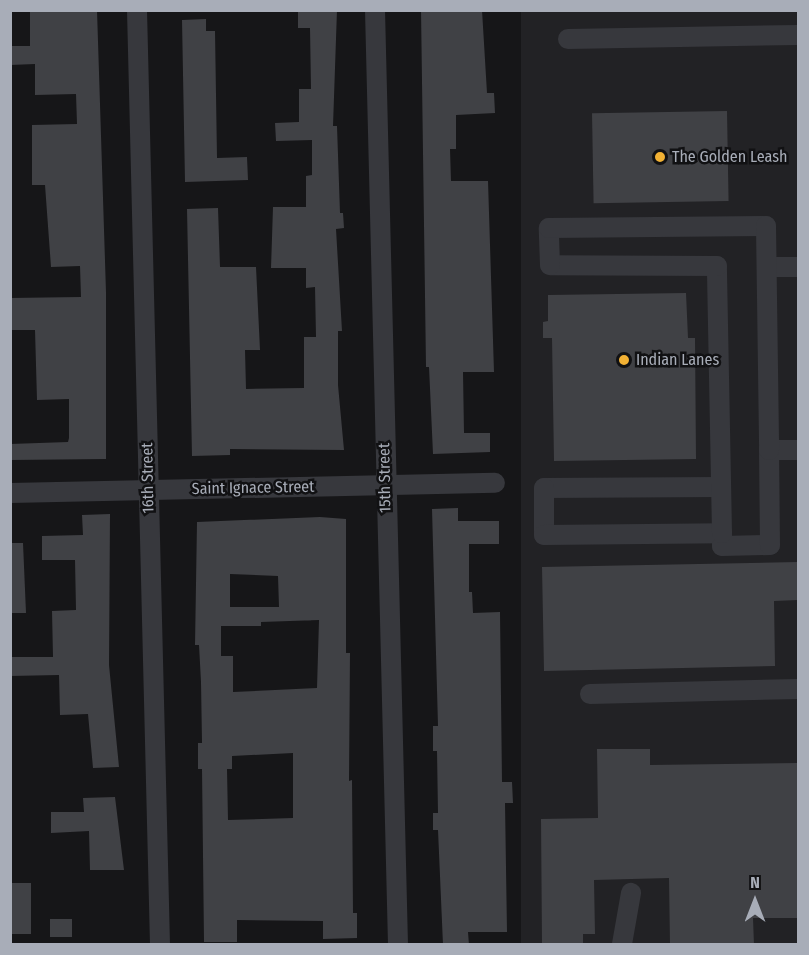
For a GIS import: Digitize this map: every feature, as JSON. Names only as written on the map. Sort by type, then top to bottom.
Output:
[{"type":"street","name":"16th Street","points":[[137,10],[160,945]]},
{"type":"street","name":"15th Street","points":[[375,10],[398,945]]},
{"type":"street","points":[[568,39],[798,35]]},
{"type":"street","points":[[766,226],[767,267],[770,545],[722,546],[717,266],[550,265],[549,228],[766,226]]},
{"type":"street","points":[[767,267],[798,267]]},
{"type":"street","points":[[769,450],[798,450]]},
{"type":"street","name":"Saint Ignace Street","points":[[10,493],[495,483]]},
{"type":"street","points":[[721,487],[544,488],[544,535],[722,533]]},
{"type":"street","points":[[590,694],[798,689]]},
{"type":"street","points":[[622,945],[631,893]]},
{"type":"shaded area","points":[[521,11],[798,11],[798,944],[521,944]]},
{"type":"building","points":[[30,10],[97,10],[106,292],[106,459],[10,460],[10,444],[68,442],[69,399],[37,400],[35,330],[10,330],[10,298],[81,297],[80,266],[51,267],[45,185],[32,185],[32,125],[77,124],[76,94],[35,95],[35,64],[10,65],[10,46],[30,46]]},
{"type":"building","points":[[298,10],[337,10],[333,126],[337,126],[340,213],[343,213],[344,228],[336,229],[342,331],[338,331],[338,385],[344,450],[230,449],[230,455],[192,456],[187,209],[218,208],[220,267],[256,267],[260,350],[245,350],[246,389],[304,388],[304,337],[316,337],[315,287],[306,288],[306,268],[271,268],[273,207],[306,207],[306,176],[312,175],[312,140],[276,141],[275,123],[299,122],[299,89],[311,89],[310,28],[298,28]]},
{"type":"building","points":[[421,10],[482,10],[487,93],[494,93],[495,113],[456,115],[456,149],[450,149],[451,181],[488,181],[494,372],[463,372],[464,433],[490,433],[490,452],[433,454],[429,367],[426,367]]},
{"type":"building","points":[[206,19],[206,31],[215,31],[217,158],[247,157],[248,180],[185,182],[182,20]]},
{"type":"building","name":"The Golden Leash","points":[[727,111],[729,201],[594,203],[592,113]]},
{"type":"building","name":"Indian Lanes","points":[[686,293],[688,338],[695,338],[696,459],[554,461],[552,338],[543,338],[543,322],[548,321],[548,295]]},
{"type":"building","points":[[458,508],[458,521],[499,521],[499,544],[469,544],[469,592],[472,592],[473,613],[500,612],[502,782],[512,782],[513,803],[505,803],[507,932],[468,932],[469,945],[443,945],[438,830],[433,830],[433,813],[438,813],[437,751],[433,751],[433,726],[438,726],[432,509]]},
{"type":"building","points":[[110,514],[109,665],[119,767],[93,768],[88,714],[60,715],[59,675],[10,676],[10,657],[53,657],[52,611],[76,610],[75,560],[42,560],[42,536],[83,535],[82,515]]},
{"type":"building","points":[[320,517],[346,519],[346,653],[350,653],[349,781],[352,780],[353,913],[357,913],[357,938],[323,939],[323,921],[237,920],[237,942],[204,942],[202,769],[198,769],[198,743],[202,743],[201,682],[199,645],[195,645],[197,522]],"holes":[[[230,574],[278,576],[279,607],[230,607]],[[319,620],[317,688],[233,692],[233,656],[221,656],[221,626],[261,626],[261,622]],[[293,753],[293,818],[228,820],[227,769],[232,769],[232,756]]]},
{"type":"building","points":[[10,543],[23,543],[26,613],[10,613]]},
{"type":"building","points":[[798,562],[798,600],[774,601],[775,666],[544,671],[542,567]]},
{"type":"building","points":[[597,749],[650,749],[650,765],[798,763],[798,918],[753,918],[754,945],[670,945],[669,878],[594,880],[595,934],[583,934],[583,945],[542,945],[541,819],[598,818]]},
{"type":"building","points":[[115,797],[124,870],[90,870],[89,831],[51,833],[51,812],[84,812],[83,798]]},
{"type":"building","points":[[10,883],[31,883],[31,934],[10,934]]},
{"type":"building","points":[[50,919],[72,919],[72,937],[50,937]]},
{"type":"place","name":"The Golden Leash","points":[[660,157]]},
{"type":"place","name":"Indian Lanes","points":[[624,360]]}]
